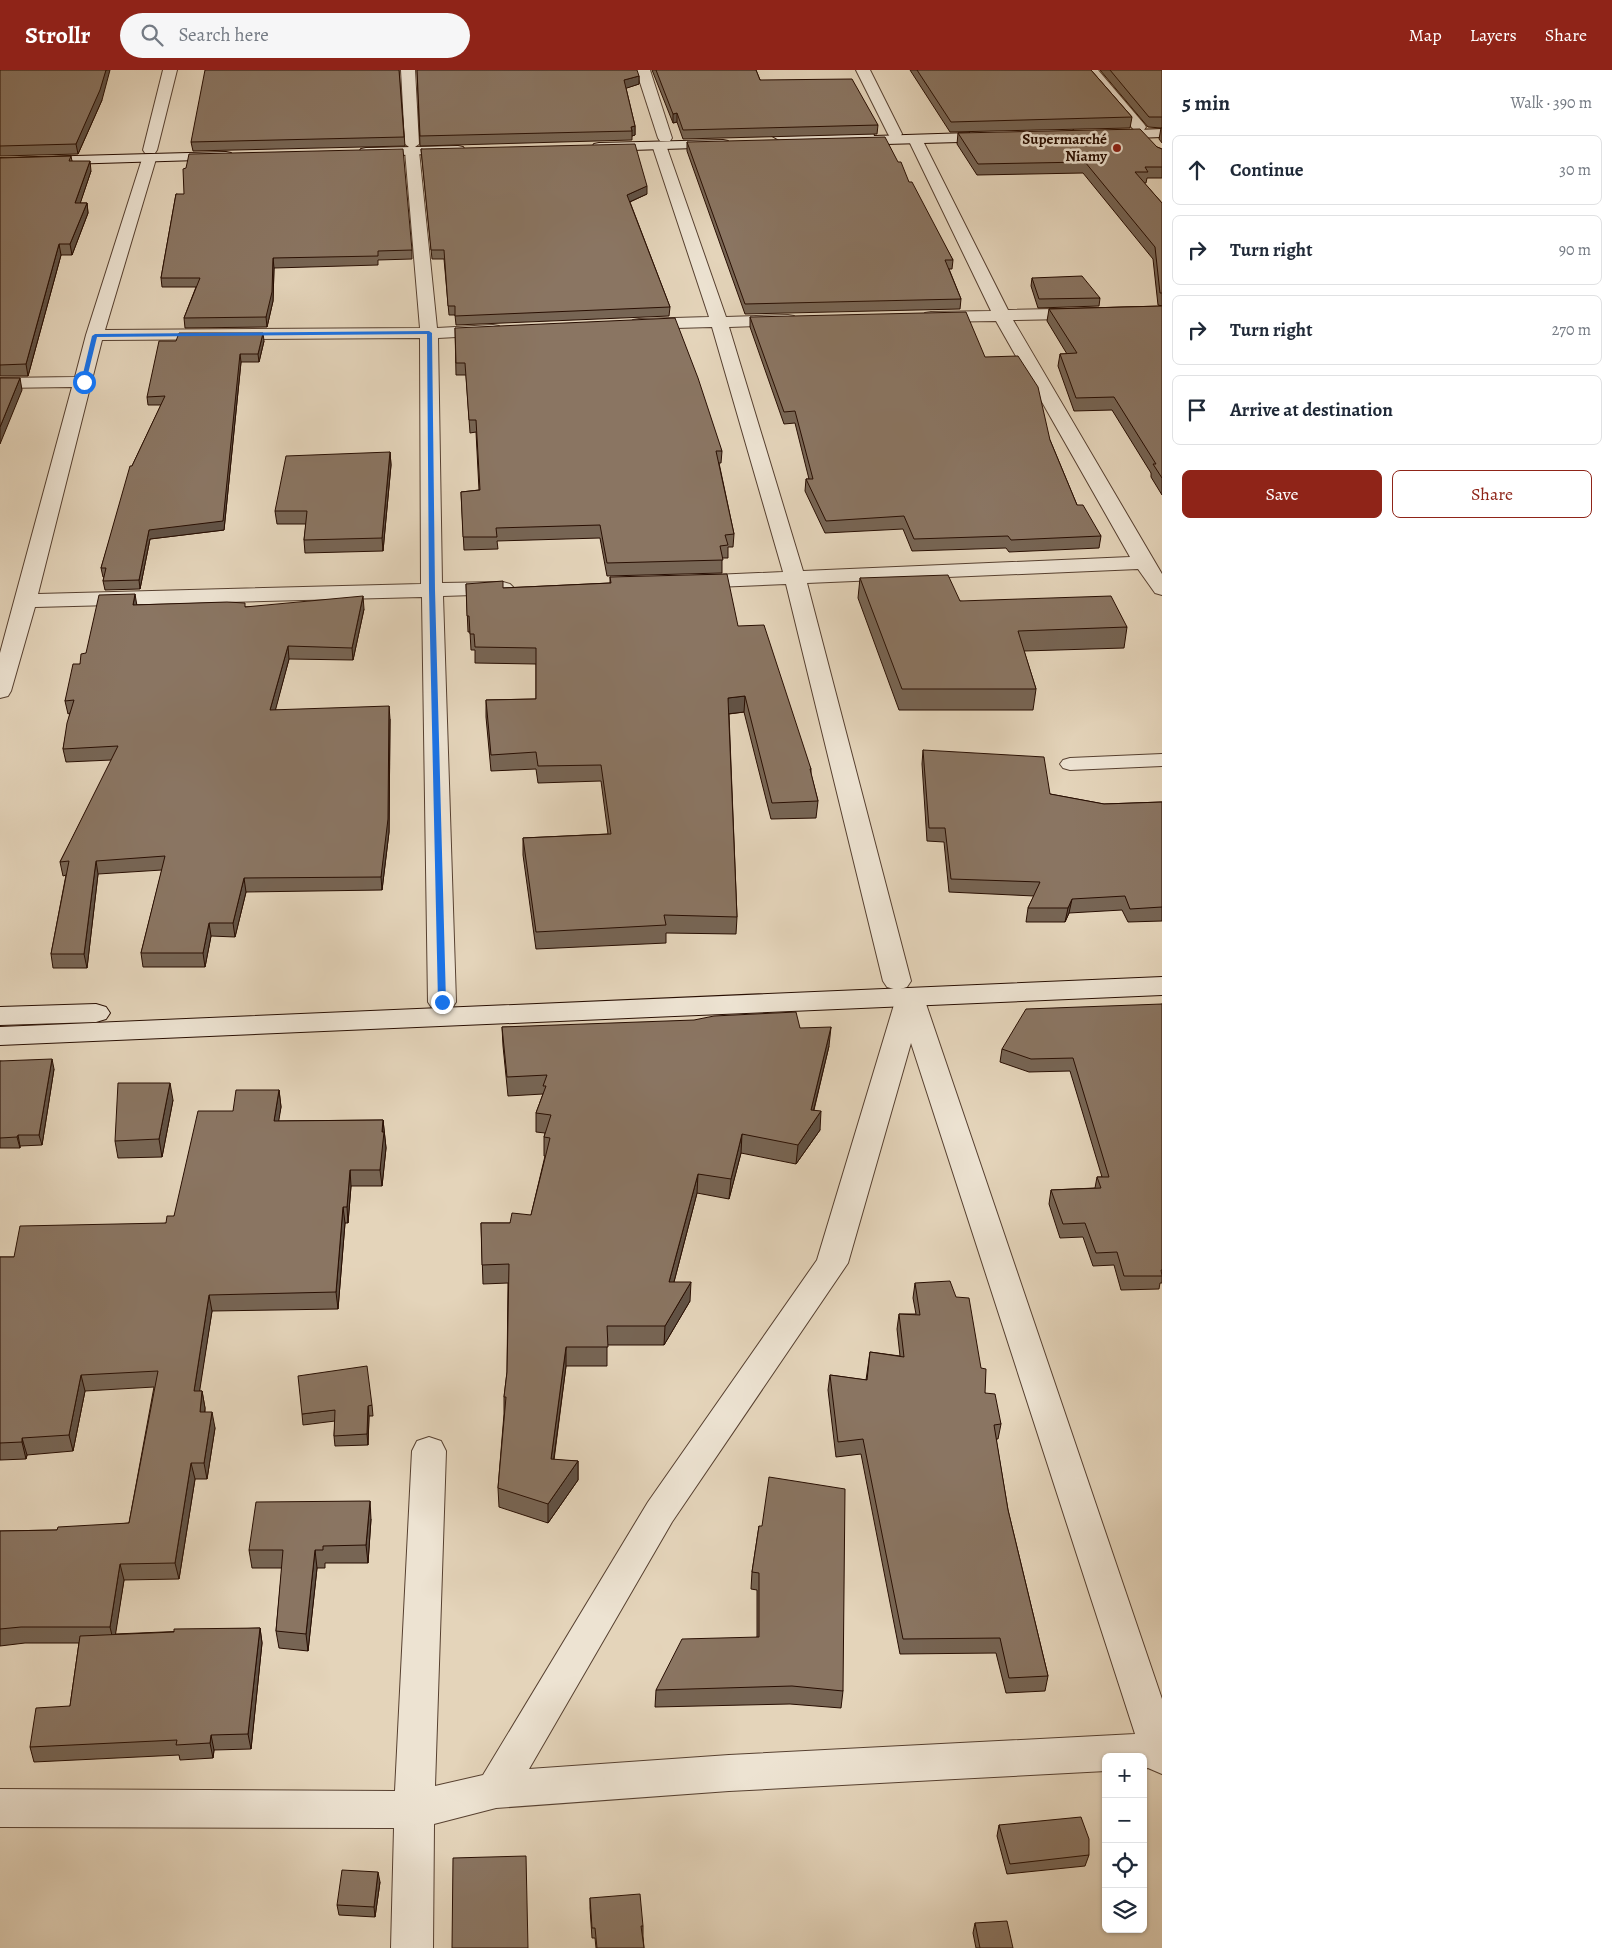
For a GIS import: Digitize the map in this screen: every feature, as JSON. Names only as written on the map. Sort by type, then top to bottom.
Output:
[{"type":"street","points":[[0,691],[26,601],[95,336],[149,154],[170,70]]},
{"type":"street","points":[[408,70],[412,148],[429,333],[432,590],[442,1002]]},
{"type":"street","points":[[0,1808],[414,1810],[496,1790],[729,1773],[1162,1752],[904,990],[795,579],[720,321],[662,142],[643,70]]},
{"type":"street","points":[[863,70],[895,134]]},
{"type":"street","points":[[1092,70],[1156,147]]},
{"type":"street","points":[[1142,131],[1162,127]]},
{"type":"street","points":[[1087,132],[915,139],[764,140],[895,134],[1142,131],[1162,133]]},
{"type":"street","points":[[915,139],[1002,316],[1144,563],[1162,589]]},
{"type":"street","points":[[588,143],[735,140]]},
{"type":"street","points":[[354,149],[470,146]]},
{"type":"street","points":[[0,154],[237,152]]},
{"type":"street","points":[[0,162],[149,154]]},
{"type":"street","points":[[914,318],[1162,312]]},
{"type":"street","points":[[623,325],[807,320]]},
{"type":"street","points":[[95,336],[429,333],[507,330]]},
{"type":"street","points":[[0,383],[84,382]]},
{"type":"street","points":[[667,583],[1144,563]]},
{"type":"street","points":[[26,601],[520,588]]},
{"type":"street","points":[[0,1036],[904,990],[1162,970]]},
{"type":"street","points":[[0,1016],[904,990],[1162,986]]},
{"type":"street","points":[[496,1790],[660,1512],[832,1263],[904,990]]},
{"type":"street","points":[[412,1948],[414,1810],[428,1451]]},
{"type":"lane","points":[[1070,764],[1162,760]]},
{"type":"building","points":[[0,70],[106,70],[100,90],[76,144],[0,146]]},
{"type":"building","points":[[205,70],[399,70],[404,137],[191,142]]},
{"type":"building","points":[[417,70],[637,70],[639,76],[624,80],[635,126],[631,127],[632,131],[420,136]]},
{"type":"building","points":[[656,70],[756,70],[760,80],[852,79],[878,125],[683,130],[677,113],[673,114]]},
{"type":"building","points":[[917,70],[1091,70],[1132,117],[951,122]]},
{"type":"building","points":[[1110,70],[1162,70],[1162,117],[1149,117]]},
{"type":"building","points":[[1140,129],[1157,147],[1162,149],[1162,167],[1145,167],[1148,172],[1135,172],[1162,203],[1162,293],[1160,293],[1155,247],[1085,162],[978,164],[958,133]]},
{"type":"building","points":[[885,137],[898,162],[901,162],[909,182],[912,182],[953,260],[945,260],[961,299],[745,304],[687,142]]},
{"type":"building","points":[[635,144],[647,186],[627,195],[670,307],[455,316],[455,306],[448,306],[444,250],[431,250],[421,149]]},
{"type":"building","points":[[403,149],[412,250],[378,251],[378,256],[273,258],[272,292],[266,317],[184,318],[200,278],[161,278],[176,194],[184,194],[183,169],[186,168],[189,154]]},
{"type":"building","points":[[71,156],[69,161],[90,161],[75,203],[87,203],[70,244],[59,244],[26,364],[0,365],[0,158]]},
{"type":"building","points":[[1082,276],[1100,298],[1039,299],[1032,278]]},
{"type":"building","points":[[1162,306],[1162,478],[1153,464],[1156,464],[1114,397],[1076,398],[1060,354],[1077,353],[1049,309]]},
{"type":"building","points":[[966,312],[985,357],[1018,356],[1038,387],[1050,440],[1077,505],[1083,505],[1101,536],[1011,540],[1008,536],[914,539],[904,516],[826,521],[806,479],[813,479],[795,411],[784,412],[750,317]]},
{"type":"building","points":[[675,318],[698,378],[722,451],[716,451],[734,534],[725,535],[728,545],[720,546],[723,560],[607,563],[600,525],[496,528],[497,537],[463,537],[461,492],[480,490],[476,420],[469,420],[465,363],[456,363],[455,328]]},
{"type":"building","points":[[179,333],[263,333],[258,354],[240,354],[223,521],[149,530],[139,580],[103,581],[106,568],[101,568],[130,466],[132,466],[165,396],[147,397],[159,341],[176,341]]},
{"type":"building","points":[[0,378],[20,378],[0,427]]},
{"type":"building","points":[[390,452],[382,538],[304,540],[307,511],[275,511],[286,456]]},
{"type":"building","points":[[727,574],[738,626],[764,625],[811,769],[818,801],[772,803],[745,696],[728,698],[737,917],[664,915],[666,925],[536,932],[523,838],[611,834],[601,765],[538,766],[536,752],[491,755],[486,700],[536,699],[536,648],[475,647],[474,634],[470,634],[469,616],[467,616],[466,584],[503,581],[503,588],[611,583],[610,577]]},
{"type":"building","points":[[948,575],[960,601],[1111,596],[1127,627],[1018,631],[1036,689],[902,689],[860,578]]},
{"type":"building","points":[[135,594],[133,605],[227,602],[245,603],[245,607],[363,596],[352,648],[288,646],[270,710],[389,706],[388,819],[381,877],[244,878],[233,923],[209,923],[203,953],[141,953],[165,856],[96,861],[84,954],[51,954],[69,861],[60,862],[118,746],[63,749],[67,723],[74,700],[65,701],[73,664],[80,664],[81,654],[86,653],[99,595]]},
{"type":"building","points":[[923,750],[1044,757],[1050,794],[1104,804],[1162,802],[1162,907],[1130,909],[1125,896],[1072,899],[1068,908],[1028,908],[1040,882],[951,879],[945,828],[929,828]]},
{"type":"building","points":[[1162,1004],[1162,1276],[1124,1276],[1117,1252],[1096,1253],[1085,1223],[1063,1224],[1051,1190],[1101,1188],[1097,1177],[1109,1177],[1073,1058],[1031,1059],[1002,1049],[1026,1009]]},
{"type":"building","points":[[796,1012],[800,1028],[831,1027],[811,1110],[821,1111],[798,1145],[742,1134],[731,1179],[698,1174],[669,1282],[691,1282],[665,1326],[607,1326],[608,1347],[566,1347],[551,1459],[578,1461],[548,1504],[498,1488],[506,1397],[504,1397],[507,1372],[509,1264],[482,1265],[481,1223],[510,1223],[512,1213],[531,1215],[550,1138],[544,1137],[551,1115],[536,1113],[546,1086],[543,1086],[547,1075],[507,1077],[502,1027],[694,1020],[714,1016]]},
{"type":"building","points":[[52,1059],[39,1135],[18,1135],[17,1137],[0,1138],[0,1061]]},
{"type":"building","points":[[118,1083],[170,1083],[159,1139],[115,1141]]},
{"type":"building","points":[[236,1090],[279,1090],[274,1121],[383,1120],[382,1132],[384,1132],[380,1170],[350,1170],[347,1207],[343,1207],[336,1292],[209,1295],[194,1391],[202,1391],[200,1412],[212,1412],[204,1463],[191,1463],[175,1563],[120,1564],[110,1627],[21,1627],[0,1629],[0,1531],[57,1530],[58,1527],[129,1523],[158,1371],[81,1375],[69,1435],[22,1438],[22,1442],[0,1443],[0,1257],[14,1257],[20,1226],[166,1223],[167,1216],[174,1216],[198,1111],[233,1111]]},
{"type":"building","points":[[950,1281],[956,1297],[969,1298],[981,1368],[986,1369],[985,1393],[995,1394],[1001,1424],[994,1425],[1008,1510],[1048,1676],[1009,1678],[1000,1638],[903,1639],[863,1439],[838,1442],[830,1375],[867,1380],[870,1352],[904,1357],[899,1314],[920,1315],[915,1283]]},
{"type":"building","points":[[367,1366],[372,1405],[368,1406],[367,1434],[334,1436],[335,1410],[302,1414],[298,1376]]},
{"type":"building","points":[[769,1477],[845,1489],[843,1691],[792,1686],[656,1690],[682,1639],[759,1637],[759,1573],[752,1572],[759,1526],[762,1526]]},
{"type":"building","points":[[370,1501],[366,1545],[323,1546],[323,1550],[315,1550],[306,1634],[276,1631],[283,1550],[249,1550],[256,1502]]},
{"type":"building","points":[[260,1628],[248,1734],[211,1735],[210,1743],[176,1745],[177,1740],[30,1747],[36,1708],[70,1706],[80,1636],[174,1632],[174,1629]]},
{"type":"building","points":[[1081,1817],[1089,1839],[1089,1855],[1010,1864],[999,1825]]},
{"type":"building","points":[[526,1856],[528,1948],[452,1948],[453,1858]]},
{"type":"building","points":[[342,1870],[378,1872],[374,1907],[337,1905]]},
{"type":"building","points":[[640,1894],[644,1948],[597,1948],[595,1928],[592,1928],[590,1898]]},
{"type":"building","points":[[1007,1921],[1013,1948],[980,1948],[975,1923]]},
{"type":"place","name":"Supermarché Niamy","points":[[1117,148]]},
{"type":"route","points":[[84,382],[95,336],[429,333],[432,590],[442,1002]]}]
